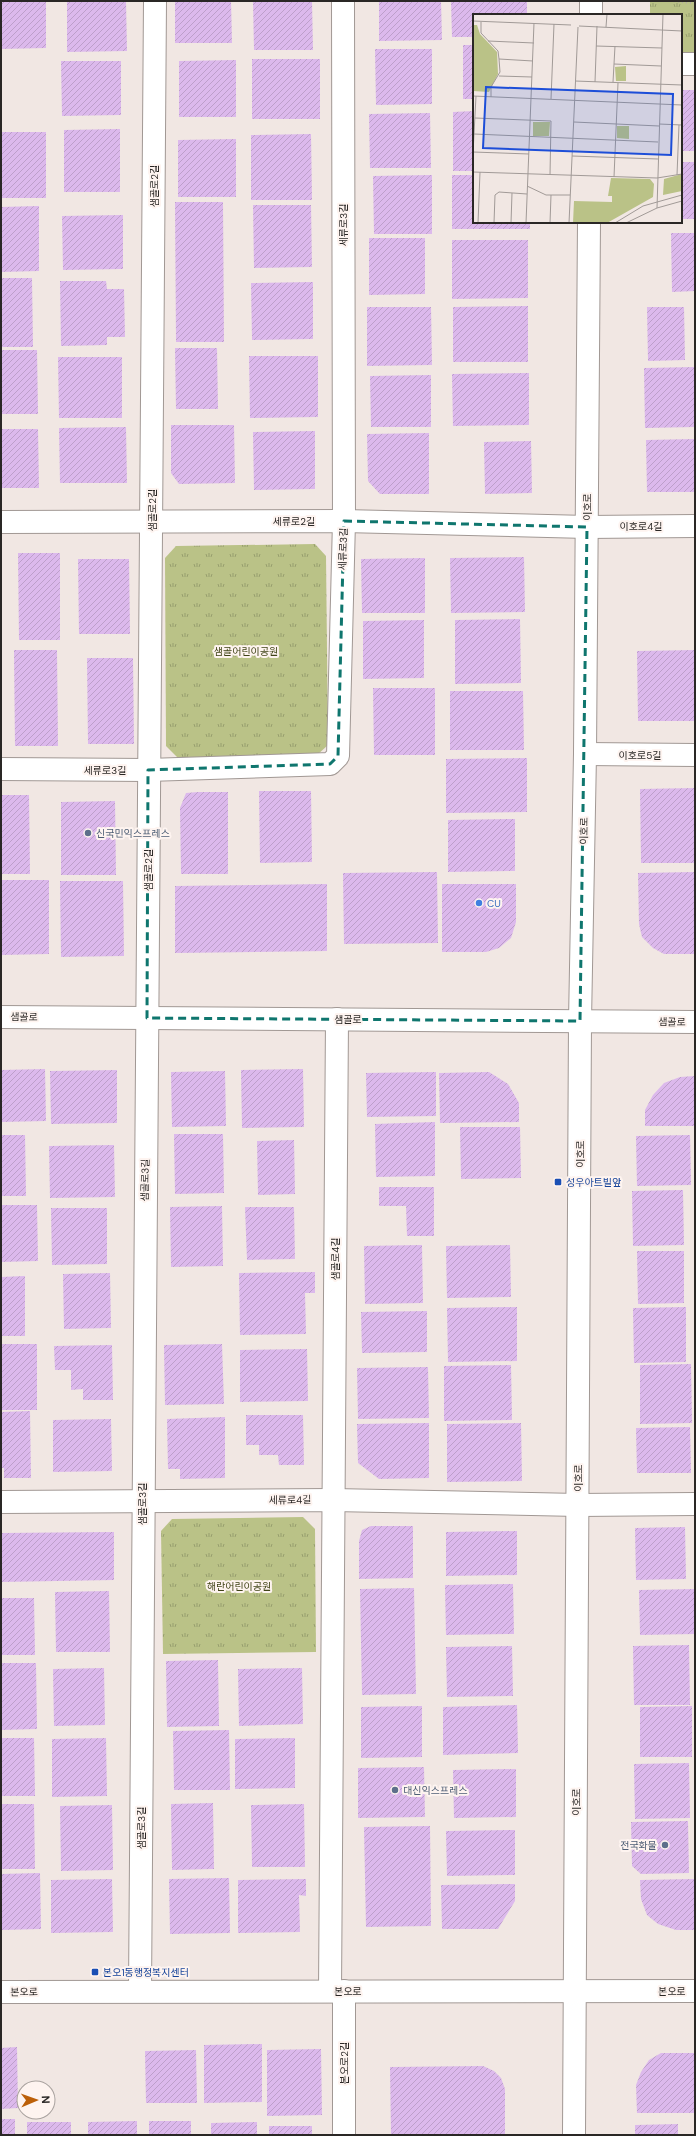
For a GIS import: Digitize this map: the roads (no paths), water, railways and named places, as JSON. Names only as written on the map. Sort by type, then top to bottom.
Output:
[{"type":"street","name":"샘골로2길","points":[[147,1018],[155,1]]},
{"type":"street","name":"세류로3길","points":[[1,769],[148,770],[330,764],[338,756],[344,521],[343,1]]},
{"type":"street","points":[[591,1],[591,14]]},
{"type":"street","points":[[682,64],[695,64]]},
{"type":"street","name":"이호로","points":[[574,2135],[580,1021],[585,754],[589,223]]},
{"type":"street","name":"세류로2길","points":[[1,522],[344,521],[587,526]]},
{"type":"street","name":"이호로4길","points":[[587,526],[695,526]]},
{"type":"street","name":"이호로5길","points":[[585,754],[695,755]]},
{"type":"street","name":"샘골로","points":[[1,1017],[695,1022]]},
{"type":"street","name":"샘골로3길","points":[[140,1991],[142,1502],[147,1018]]},
{"type":"street","name":"샘골로4길","points":[[337,1019],[333,1500],[337,1991]]},
{"type":"street","name":"세류로4길","points":[[1,1502],[333,1500],[578,1504],[695,1504]]},
{"type":"street","name":"본오로2길","points":[[337,1991],[344,2135]]},
{"type":"street","name":"본오로","points":[[1,1992],[695,1991]]},
{"type":"place","name":"신국민익스프레스","points":[[88,833]]},
{"type":"place","name":"CU","points":[[479,903]]},
{"type":"place","name":"성우아트빌앞","points":[[558,1182]]},
{"type":"place","name":"대신익스프레스","points":[[395,1790]]},
{"type":"place","name":"전국화물","points":[[665,1845]]},
{"type":"place","name":"본오1동행정복지센터","points":[[95,1972]]},
{"type":"park label","name":"샘골어린이공원","points":[[246,651]]},
{"type":"park label","name":"해란어린이공원","points":[[239,1586]]}]
